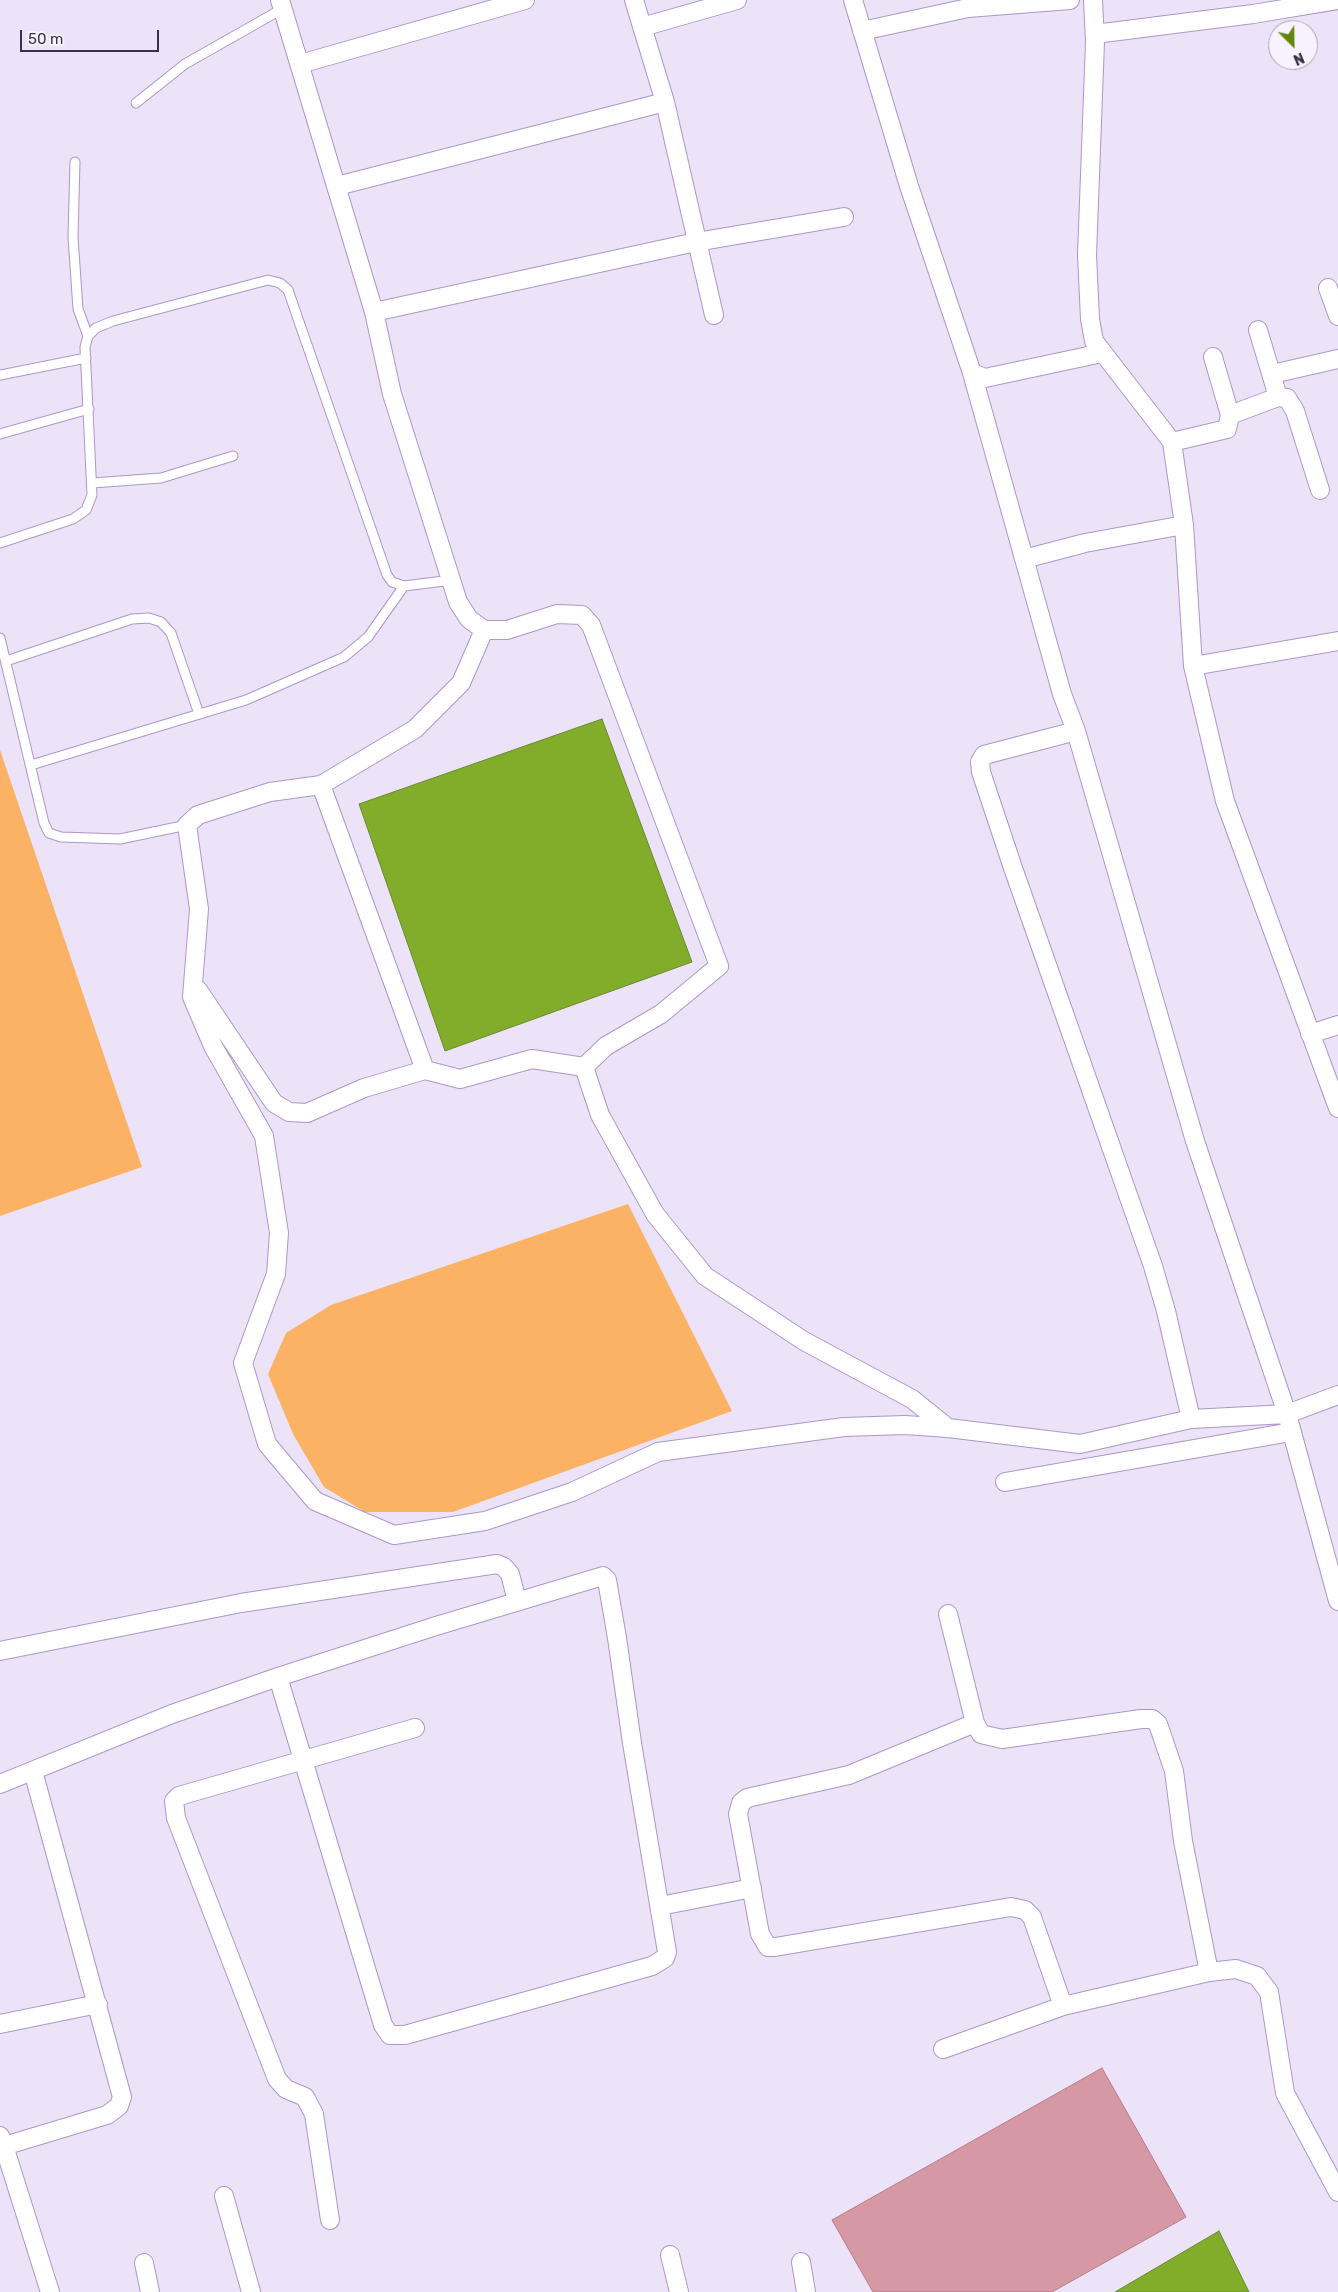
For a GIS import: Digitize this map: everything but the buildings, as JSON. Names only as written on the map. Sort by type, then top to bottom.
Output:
[{"type":"street","points":[[300,64],[525,0]]},
{"type":"street","points":[[634,0],[665,102],[714,315]]},
{"type":"street","points":[[642,27],[737,0]]},
{"type":"street","points":[[853,0],[909,186],[972,373],[1062,694],[1076,730],[1195,1141],[1292,1432],[1338,1601]]},
{"type":"street","points":[[862,31],[968,8],[1070,0]]},
{"type":"street","points":[[1093,0],[1095,34],[1087,255],[1090,319],[1094,341],[1172,442],[1184,525],[1192,666],[1225,801],[1337,1104]]},
{"type":"street","points":[[1095,34],[1253,14],[1338,0]]},
{"type":"street","points":[[281,5],[374,312],[392,394],[458,602],[469,620],[484,630],[507,630],[557,614],[582,615],[591,625],[719,966],[661,1014],[606,1046],[584,1067]]},
{"type":"street","points":[[336,186],[665,102]]},
{"type":"street","points":[[374,312],[696,242],[844,217]]},
{"type":"street","points":[[1328,288],[1338,316]]},
{"type":"street","points":[[1258,330],[1278,396]]},
{"type":"street","points":[[972,373],[985,378],[1102,352]]},
{"type":"street","points":[[1172,442],[1227,429],[1230,415],[1213,357]]},
{"type":"street","points":[[1272,374],[1338,359]]},
{"type":"street","points":[[1230,415],[1278,396],[1287,398],[1295,411],[1320,490]]},
{"type":"street","points":[[1024,559],[1085,543],[1184,525]]},
{"type":"street","points":[[484,630],[461,683],[415,728],[321,785],[270,792],[198,815],[187,825],[199,909],[192,997],[213,1046],[264,1136],[280,1233],[276,1274],[243,1363],[267,1444],[315,1501],[394,1535],[485,1521],[572,1492],[658,1452],[844,1427],[905,1425],[948,1428],[1080,1444],[1191,1419],[1286,1414],[1338,1395]]},
{"type":"street","points":[[1192,666],[1338,640]]},
{"type":"street","points":[[1076,730],[984,755],[980,762],[981,772],[1153,1266],[1166,1311],[1191,1419]]},
{"type":"street","points":[[321,785],[424,1070]]},
{"type":"street","points":[[194,984],[274,1103],[289,1112],[307,1113],[364,1088],[424,1070],[460,1078],[532,1059],[584,1067]]},
{"type":"street","points":[[1310,1034],[1338,1025]]},
{"type":"street","points":[[584,1067],[600,1115],[655,1214],[705,1276],[804,1341],[912,1399],[948,1428]]},
{"type":"street","points":[[1006,1482],[1292,1432]]},
{"type":"street","points":[[0,1651],[241,1603],[497,1564],[504,1567],[510,1574],[517,1601]]},
{"type":"street","points":[[0,1784],[172,1714],[278,1677],[517,1601],[603,1576],[607,1580],[660,1906],[667,1952],[665,1958],[659,1963],[405,2035],[390,2035],[383,2025],[278,1677]]},
{"type":"street","points":[[948,1614],[975,1722],[981,1734],[1002,1740],[1141,1719],[1152,1719],[1158,1724],[1174,1771],[1183,1841],[1209,1972]]},
{"type":"street","points":[[975,1722],[849,1775],[747,1798],[741,1802],[738,1814],[760,1934],[768,1947],[1011,1907],[1025,1910],[1032,1917],[1063,2006]]},
{"type":"street","points":[[330,2220],[312,2109],[304,2097],[286,2088],[277,2079],[173,1807],[174,1801],[179,1796],[415,1728]]},
{"type":"street","points":[[33,1771],[122,2097],[119,2106],[107,2115],[1,2143],[50,2292]]},
{"type":"street","points":[[660,1906],[752,1888]]},
{"type":"street","points":[[943,2048],[1063,2006],[1209,1972],[1236,1969],[1257,1976],[1269,1992],[1285,2093],[1338,2192]]},
{"type":"street","points":[[0,2024],[98,2004]]},
{"type":"street","points":[[224,2196],[252,2292]]},
{"type":"street","points":[[670,2255],[679,2292]]},
{"type":"street","points":[[801,2262],[806,2292]]},
{"type":"street","points":[[144,2263],[150,2292]]},
{"type":"lane","points":[[136,103],[185,64],[281,5]]},
{"type":"lane","points":[[0,542],[73,519],[86,510],[92,495],[86,358],[88,336],[78,309],[72,237],[74,162]]},
{"type":"lane","points":[[88,336],[96,328],[113,321],[255,282],[268,280],[280,283],[288,290],[382,562],[392,582],[404,586],[452,580]]},
{"type":"lane","points":[[0,375],[86,358]]},
{"type":"lane","points":[[0,434],[89,409]]},
{"type":"lane","points":[[92,483],[161,478],[233,456]]},
{"type":"lane","points":[[31,765],[246,700],[344,657],[368,637],[404,586]]},
{"type":"lane","points":[[6,661],[132,619],[149,618],[161,622],[171,633],[199,714]]},
{"type":"lane","points":[[0,638],[44,823],[50,833],[61,837],[120,839],[187,825]]},
{"type":"shaded area","points":[[602,719],[692,962],[445,1051],[359,804]]},
{"type":"shaded area","points":[[0,750],[142,1167],[0,1216]]},
{"type":"shaded area","points":[[628,1204],[732,1411],[453,1512],[365,1512],[324,1487],[293,1434],[268,1374],[286,1333],[331,1305]]},
{"type":"shaded area","points":[[1219,2231],[1249,2292],[1115,2292]]}]
